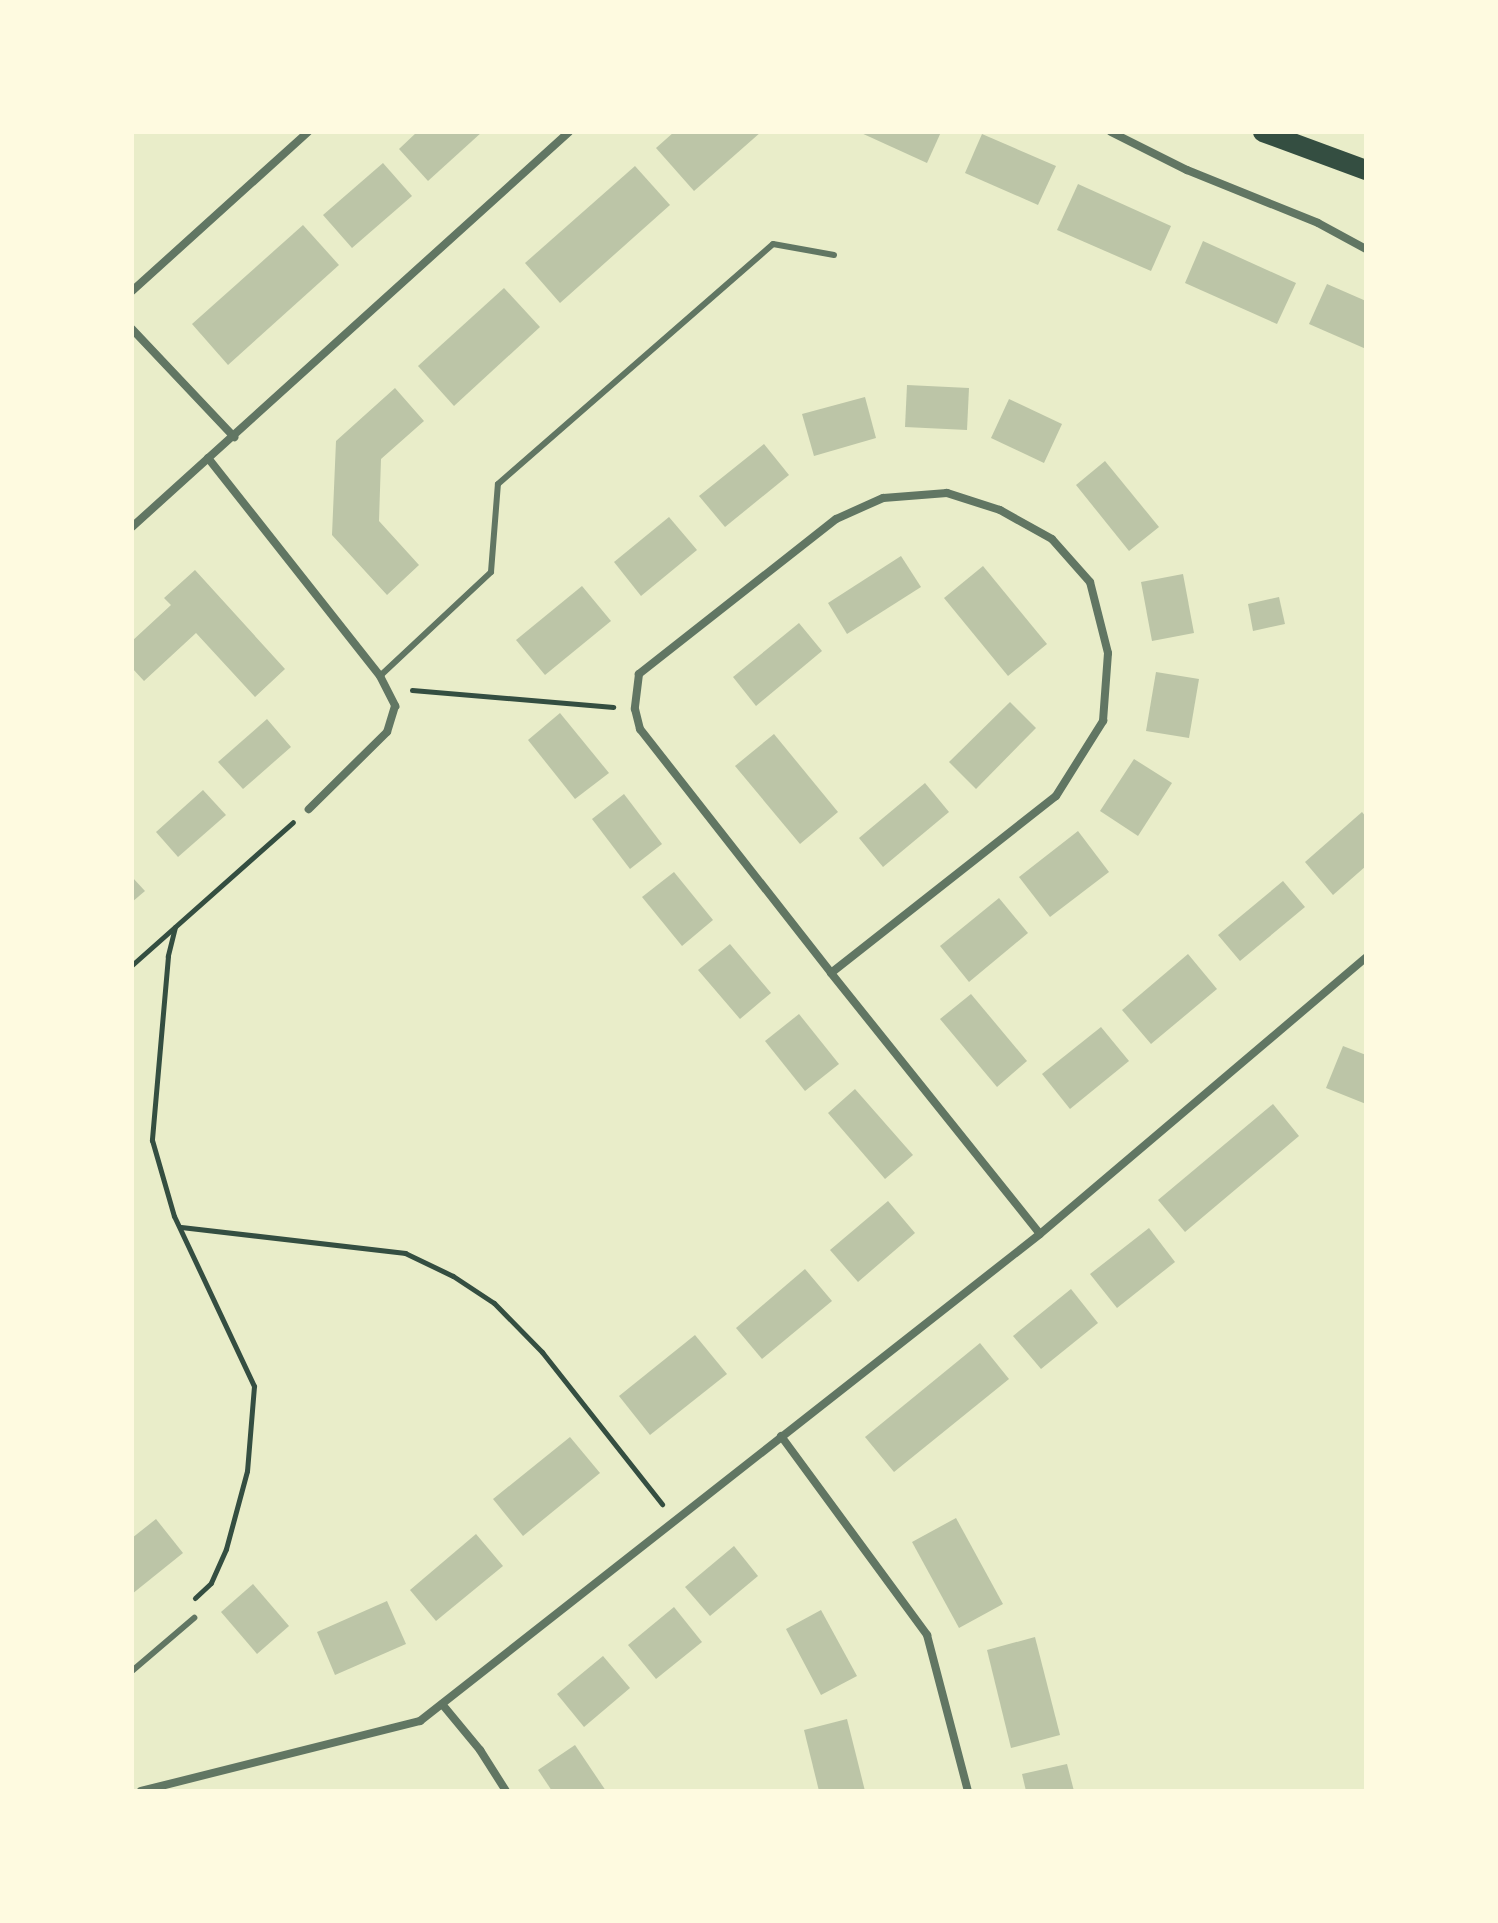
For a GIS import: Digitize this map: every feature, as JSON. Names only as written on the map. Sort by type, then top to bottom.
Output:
[{"type":"main road","points":[[1269,133],[1366,170]]},
{"type":"street","points":[[132,291],[308,132]]},
{"type":"street","points":[[132,527],[569,132]]},
{"type":"street","points":[[1111,132],[1187,170],[1318,223],[1366,249]]},
{"type":"street","points":[[132,329],[234,437]]},
{"type":"street","points":[[208,458],[380,676],[395,706],[387,732],[309,809]]},
{"type":"street","points":[[831,973],[1056,796],[1103,721],[1108,653],[1090,582],[1052,539],[1000,510],[947,493],[883,498],[836,519],[639,674],[635,709],[640,729],[831,973],[1040,1234]]},
{"type":"street","points":[[141,1791],[420,1721],[1040,1234],[1366,958]]},
{"type":"street","points":[[781,1436],[927,1635],[968,1791]]},
{"type":"street","points":[[442,1704],[480,1750],[506,1791]]},
{"type":"lane","points":[[380,676],[491,572],[498,484],[773,244],[834,255]]},
{"type":"lane","points":[[132,1671],[194,1618]]},
{"type":"path","points":[[387,688],[635,709]]},
{"type":"path","points":[[132,965],[309,809]]},
{"type":"path","points":[[175,927],[168,956],[152,1140],[180,1227],[254,1386],[247,1471],[226,1549],[211,1583],[186,1607]]},
{"type":"path","points":[[180,1227],[405,1253],[453,1276],[494,1303],[542,1352],[675,1521]]},
{"type":"building","points":[[417,132],[482,132],[428,181],[399,149]]},
{"type":"building","points":[[674,132],[761,132],[694,191],[656,148]]},
{"type":"building","points":[[859,132],[941,132],[927,163]]},
{"type":"building","points":[[982,134],[1056,166],[1038,205],[965,173]]},
{"type":"building","points":[[383,163],[412,196],[352,248],[323,215]]},
{"type":"building","points":[[635,166],[670,205],[560,303],[525,263]]},
{"type":"building","points":[[1078,184],[1171,226],[1151,271],[1057,230]]},
{"type":"building","points":[[303,225],[339,265],[228,365],[192,324]]},
{"type":"building","points":[[1203,241],[1296,283],[1277,324],[1185,283]]},
{"type":"building","points":[[1327,284],[1366,301],[1366,349],[1309,324]]},
{"type":"building","points":[[504,288],[540,327],[454,406],[418,366]]},
{"type":"building","points":[[907,385],[969,388],[967,430],[905,427]]},
{"type":"building","points":[[395,388],[424,421],[381,459],[379,521],[419,565],[387,595],[332,535],[336,441]]},
{"type":"building","points":[[865,397],[876,438],[814,456],[802,414]]},
{"type":"building","points":[[1009,399],[1062,424],[1044,463],[991,438]]},
{"type":"building","points":[[764,444],[789,475],[725,527],[699,496]]},
{"type":"building","points":[[1105,461],[1159,527],[1129,551],[1076,485]]},
{"type":"building","points":[[669,517],[697,550],[641,596],[614,562]]},
{"type":"building","points":[[901,556],[921,587],[847,634],[828,603]]},
{"type":"building","points":[[983,566],[1047,644],[1008,676],[944,598]]},
{"type":"building","points":[[195,570],[285,669],[255,697],[196,633],[144,681],[132,668],[132,641],[171,605],[164,598]]},
{"type":"building","points":[[1183,574],[1194,633],[1152,641],[1141,582]]},
{"type":"building","points":[[582,586],[611,621],[545,675],[516,640]]},
{"type":"building","points":[[1279,597],[1285,624],[1253,631],[1248,604]]},
{"type":"building","points":[[799,623],[822,651],[756,706],[733,677]]},
{"type":"building","points":[[1156,672],[1199,679],[1189,738],[1146,731]]},
{"type":"building","points":[[1010,702],[1036,728],[976,789],[949,762]]},
{"type":"building","points":[[560,713],[609,773],[575,799],[528,740]]},
{"type":"building","points":[[267,719],[291,747],[243,789],[218,762]]},
{"type":"building","points":[[774,734],[838,812],[800,844],[735,766]]},
{"type":"building","points":[[1134,759],[1172,783],[1138,836],[1100,811]]},
{"type":"building","points":[[925,783],[949,812],[883,867],[859,838]]},
{"type":"building","points":[[203,790],[226,815],[178,857],[156,832]]},
{"type":"building","points":[[624,794],[662,844],[630,869],[592,819]]},
{"type":"building","points":[[1362,812],[1366,817],[1366,866],[1333,895],[1305,862]]},
{"type":"building","points":[[1078,831],[1109,872],[1050,917],[1019,877]]},
{"type":"building","points":[[674,872],[713,920],[682,946],[642,897]]},
{"type":"building","points":[[132,877],[145,891],[132,902]]},
{"type":"building","points":[[1283,881],[1305,907],[1240,961],[1218,935]]},
{"type":"building","points":[[999,898],[1028,933],[969,982],[940,946]]},
{"type":"building","points":[[730,944],[771,993],[740,1019],[698,970]]},
{"type":"building","points":[[1188,954],[1217,989],[1151,1044],[1122,1010]]},
{"type":"building","points":[[971,994],[1027,1061],[997,1087],[940,1019]]},
{"type":"building","points":[[799,1014],[839,1064],[805,1091],[765,1041]]},
{"type":"building","points":[[1101,1027],[1129,1061],[1070,1109],[1042,1074]]},
{"type":"building","points":[[1343,1046],[1366,1055],[1366,1104],[1326,1088]]},
{"type":"building","points":[[855,1089],[913,1155],[885,1179],[828,1113]]},
{"type":"building","points":[[1273,1104],[1299,1136],[1185,1232],[1158,1200]]},
{"type":"building","points":[[888,1201],[915,1233],[858,1282],[830,1250]]},
{"type":"building","points":[[1149,1228],[1175,1262],[1117,1308],[1090,1274]]},
{"type":"building","points":[[805,1269],[832,1301],[762,1359],[736,1328]]},
{"type":"building","points":[[1071,1289],[1098,1323],[1041,1369],[1013,1336]]},
{"type":"building","points":[[695,1335],[727,1374],[650,1435],[619,1396]]},
{"type":"building","points":[[980,1343],[1009,1379],[894,1472],[865,1437]]},
{"type":"building","points":[[570,1437],[600,1473],[523,1536],[493,1499]]},
{"type":"building","points":[[956,1518],[1003,1604],[959,1628],[912,1542]]},
{"type":"building","points":[[156,1519],[183,1553],[132,1594],[132,1538]]},
{"type":"building","points":[[476,1534],[503,1566],[436,1621],[410,1590]]},
{"type":"building","points":[[734,1546],[758,1576],[710,1616],[685,1587]]},
{"type":"building","points":[[253,1584],[289,1626],[257,1654],[221,1612]]},
{"type":"building","points":[[387,1601],[406,1644],[335,1675],[317,1632]]},
{"type":"building","points":[[674,1607],[702,1642],[656,1679],[628,1645]]},
{"type":"building","points":[[821,1610],[857,1676],[821,1695],[786,1629]]},
{"type":"building","points":[[1035,1637],[1060,1735],[1011,1748],[987,1650]]},
{"type":"building","points":[[603,1656],[630,1688],[584,1727],[557,1694]]},
{"type":"building","points":[[847,1719],[865,1791],[819,1791],[804,1730]]},
{"type":"building","points":[[575,1745],[606,1791],[552,1791],[538,1770]]},
{"type":"building","points":[[1067,1764],[1074,1791],[1026,1791],[1022,1774]]}]
